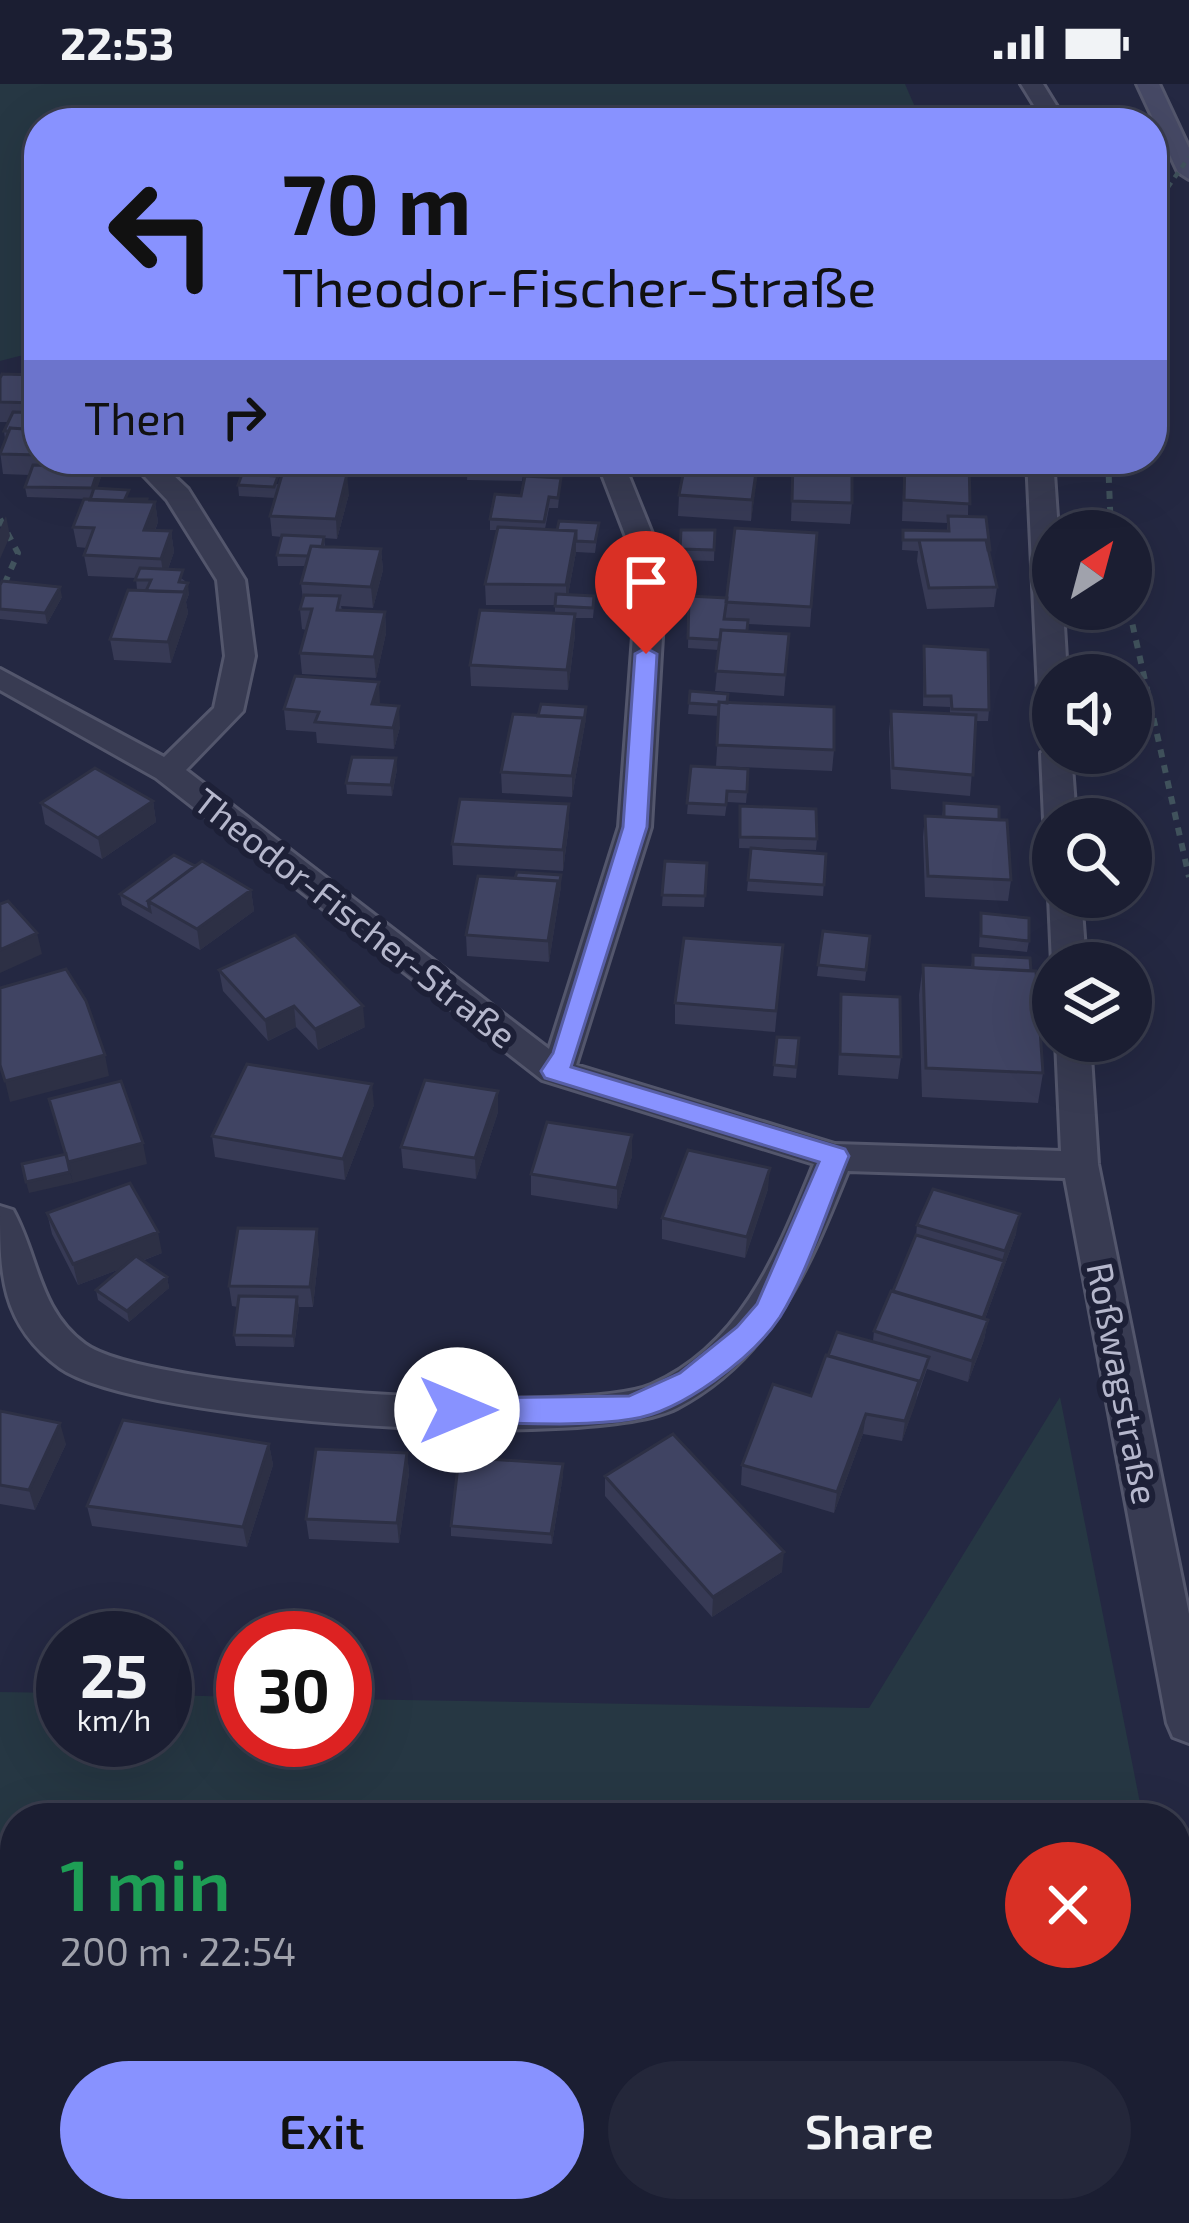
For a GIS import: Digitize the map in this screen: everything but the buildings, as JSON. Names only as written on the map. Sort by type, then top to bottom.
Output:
[{"type":"main road","points":[[1167,125],[1189,172]]},
{"type":"street","points":[[156,474],[178,495],[231,580],[240,656],[228,711],[167,771]]},
{"type":"street","points":[[554,1071],[566,1055],[635,827],[652,568],[615,474]]},
{"type":"street","points":[[1041,474],[1051,654]]},
{"type":"street","name":"Theodor-Fischer-Straße","points":[[0,678],[167,771],[554,1071],[835,1156],[1014,1166],[1080,1164]]},
{"type":"street","name":"Roßwagstraße","points":[[1074,1062],[1080,1164],[1189,1723]]},
{"type":"street","points":[[0,1220],[27,1303],[45,1334],[73,1357],[107,1375],[141,1383],[322,1402],[457,1410],[600,1411],[655,1402],[748,1335],[783,1283],[835,1156]]},
{"type":"path","points":[[1167,189],[1189,157]]},
{"type":"path","points":[[1109,474],[1111,510]]},
{"type":"path","points":[[0,519],[18,553],[0,594]]},
{"type":"path","points":[[1134,630],[1189,877]]},
{"type":"shaded area","points":[[0,84],[905,84],[915,108],[24,108],[24,355],[0,361]]},
{"type":"shaded area","points":[[1060,1397],[1140,1803],[0,1803],[0,1692],[36,1693],[36,1767],[192,1767],[192,1696],[216,1696],[216,1767],[372,1767],[372,1699],[869,1708]]},
{"type":"route","points":[[457,1410],[629,1408],[655,1402],[690,1381],[748,1335],[769,1310],[835,1156],[554,1071],[566,1055],[635,827],[646,654]]}]
